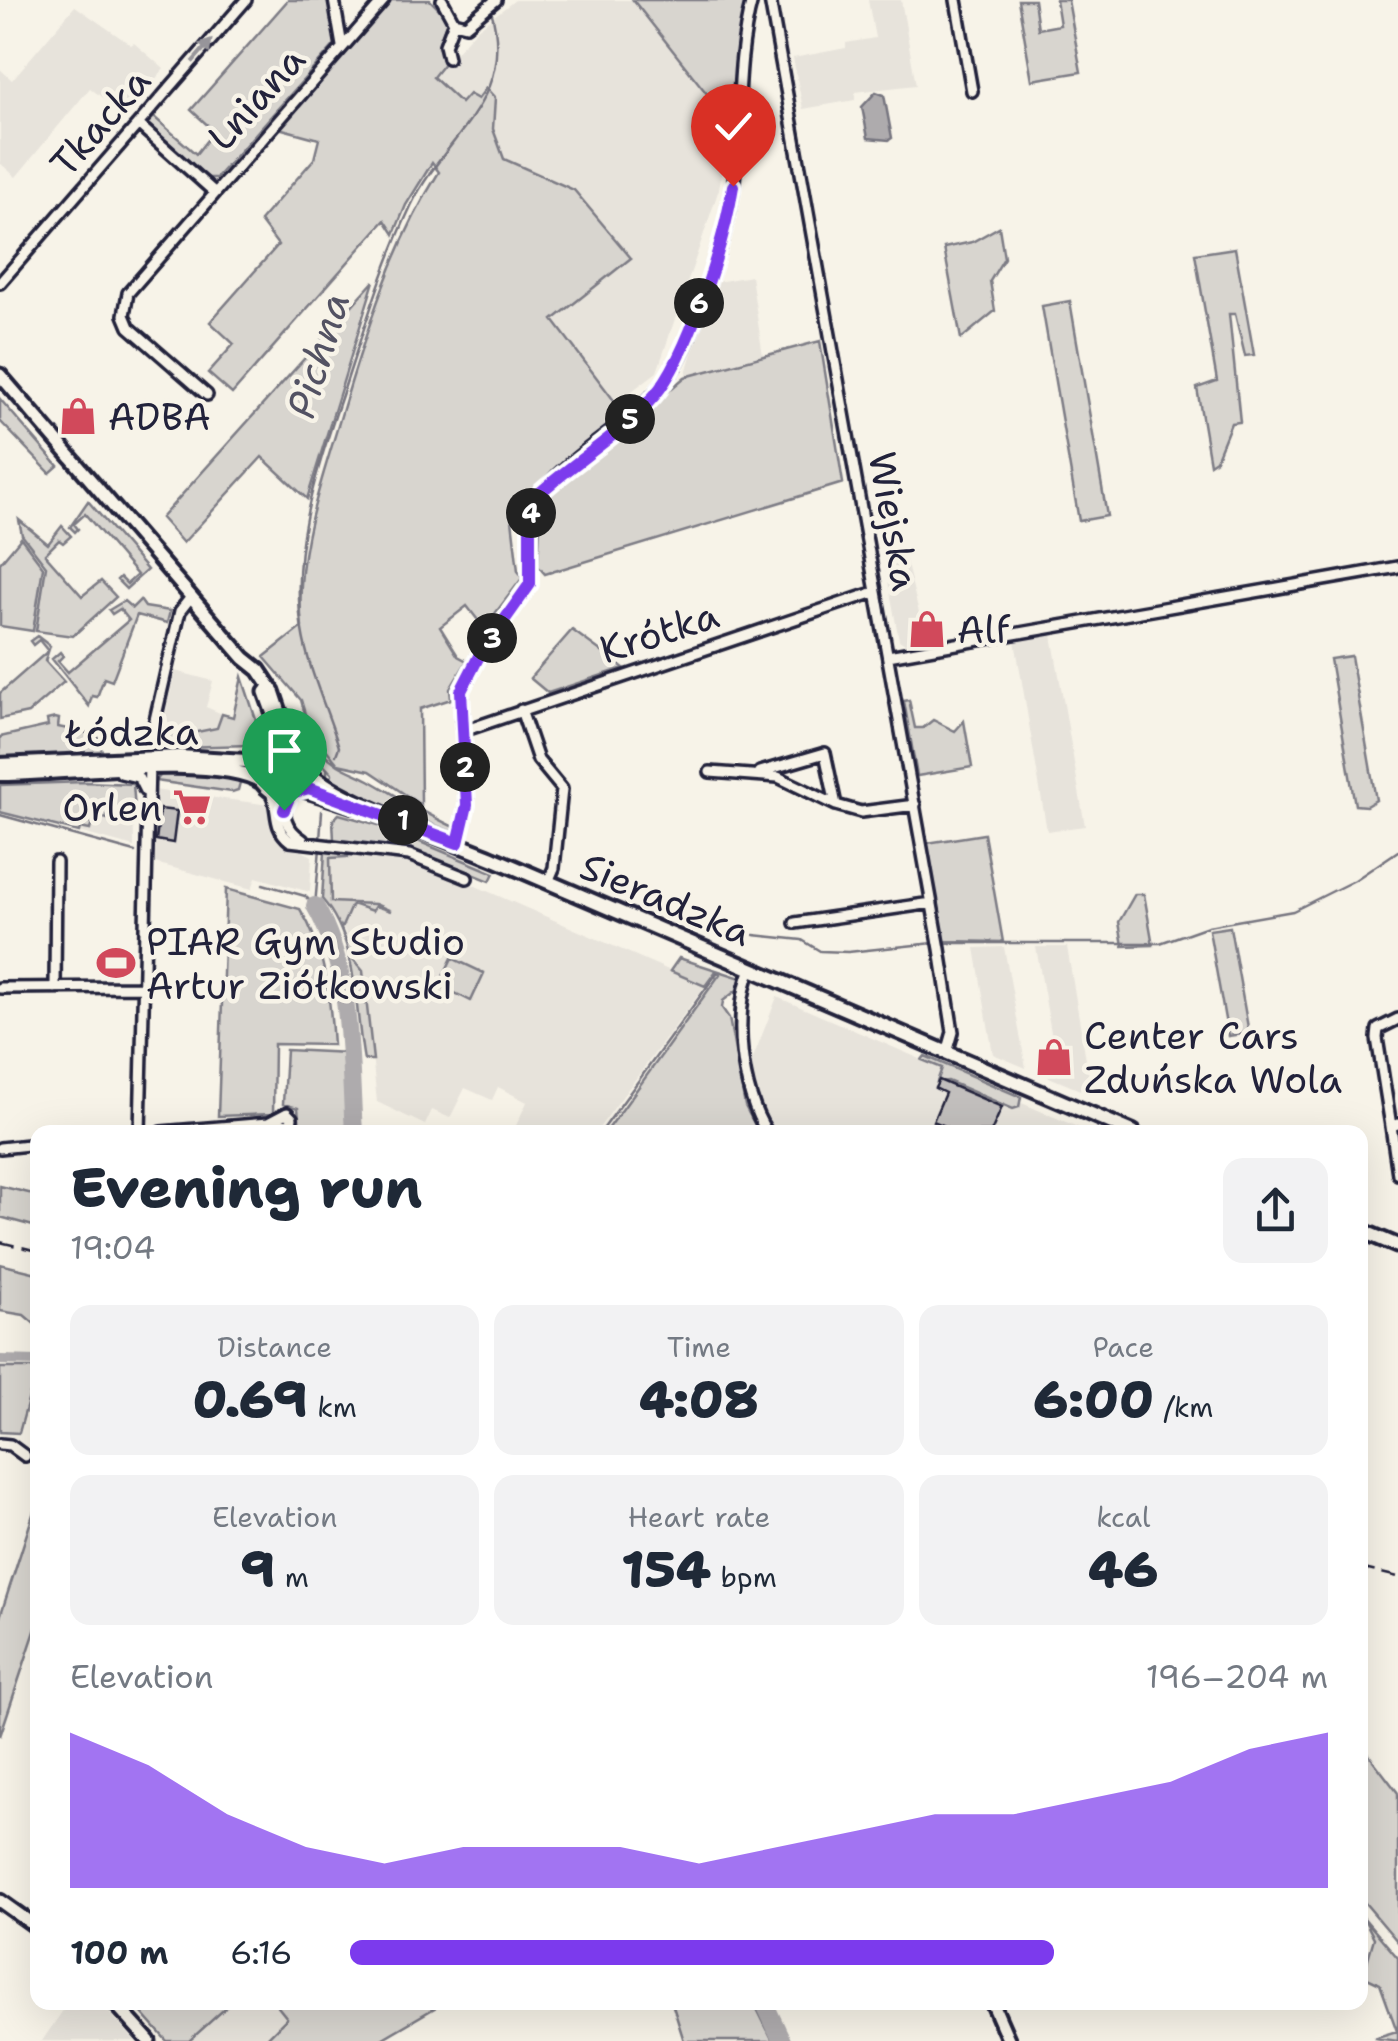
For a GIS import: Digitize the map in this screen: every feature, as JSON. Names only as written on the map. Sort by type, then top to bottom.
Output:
[{"type":"main road","points":[[292,748],[307,769],[295,791],[266,785],[260,766],[268,753],[292,748]]},
{"type":"main road","name":"Łódzka","points":[[0,766],[246,761],[268,753]]},
{"type":"main road","name":"Łódzka","points":[[0,774],[98,770],[150,762],[245,773],[266,785]]},
{"type":"main road","name":"Sieradzka","points":[[307,769],[314,778],[360,804],[947,1052],[1102,1125]]},
{"type":"main road","name":"Sieradzka","points":[[295,791],[350,806],[360,804]]},
{"type":"main road","points":[[1368,1233],[1398,1246]]},
{"type":"street","name":"Tkacka","points":[[0,282],[246,0]]},
{"type":"street","points":[[334,0],[342,46]]},
{"type":"street","name":"Lniana","points":[[207,395],[129,327],[124,305],[128,293],[213,191],[384,0]]},
{"type":"street","points":[[442,0],[454,22],[466,25],[490,4]]},
{"type":"street","points":[[458,843],[467,805],[463,684],[532,578],[530,516],[541,492],[640,411],[680,359],[731,202],[736,112],[752,0]]},
{"type":"street","name":"Wiejska","points":[[770,0],[954,1032],[947,1052]]},
{"type":"street","points":[[956,0],[972,90]]},
{"type":"street","points":[[448,58],[445,45],[454,22]]},
{"type":"street","name":"Lniana","points":[[138,124],[213,191]]},
{"type":"street","points":[[0,376],[251,666],[270,699],[275,732],[268,753]]},
{"type":"street","points":[[888,656],[1398,567]]},
{"type":"street","name":"Krótka","points":[[463,731],[875,592]]},
{"type":"street","points":[[152,733],[180,611],[191,597]]},
{"type":"street","points":[[251,666],[259,670],[273,690],[292,748]]},
{"type":"street","points":[[521,710],[538,760],[562,789],[554,868],[548,882]]},
{"type":"street","points":[[757,773],[826,753],[836,805]]},
{"type":"street","points":[[140,1125],[150,762]]},
{"type":"street","points":[[98,770],[138,776],[147,796]]},
{"type":"street","points":[[710,772],[757,773],[798,784],[836,805],[872,812],[915,806]]},
{"type":"street","points":[[266,785],[274,796],[276,822],[283,836],[310,844],[417,857],[467,878]]},
{"type":"street","points":[[295,791],[284,804],[286,820],[293,833],[310,844]]},
{"type":"street","points":[[55,988],[56,862]]},
{"type":"street","points":[[795,923],[932,903]]},
{"type":"street","points":[[751,968],[739,1016],[753,1108],[763,1125]]},
{"type":"street","points":[[0,988],[141,987]]},
{"type":"street","points":[[1398,1019],[1378,1029],[1377,1038],[1394,1125],[1398,1174]]},
{"type":"street","points":[[244,1125],[268,1123]]},
{"type":"street","points":[[0,1148],[30,1145]]},
{"type":"street","points":[[0,1444],[10,1445],[25,1456]]},
{"type":"street","points":[[0,1901],[30,1922]]},
{"type":"street","points":[[121,2010],[149,2041]]},
{"type":"street","points":[[995,2010],[1009,2041]]},
{"type":"shaded area","points":[[288,0],[329,0],[338,41],[216,178],[208,178],[147,124],[154,117],[196,154],[214,131],[191,110]]},
{"type":"shaded area","points":[[390,0],[430,0],[448,18],[438,47],[445,62],[433,77],[461,103],[469,94],[478,99],[486,88],[495,98],[493,129],[504,159],[574,190],[631,258],[553,320],[625,415],[511,511],[518,571],[523,577],[484,628],[467,606],[440,627],[458,656],[467,661],[450,689],[451,699],[420,709],[421,805],[370,771],[338,764],[309,728],[301,700],[264,657],[302,627],[305,547],[317,496],[381,292],[407,231],[439,172],[432,163],[406,205],[394,234],[385,220],[232,394],[208,373],[234,344],[210,322],[278,245],[260,221],[314,159],[319,139],[275,127]]},
{"type":"shaded area","points":[[515,0],[633,0],[730,123],[719,189],[657,372],[616,403],[396,118],[476,30]]},
{"type":"shaded area","points":[[633,0],[746,0],[730,123]]},
{"type":"shaded area","points":[[868,0],[901,0],[916,85],[855,92],[855,100],[803,109],[793,58],[875,38]]},
{"type":"shaded area","points":[[1018,0],[1034,0],[1038,29],[1060,25],[1056,0],[1068,0],[1081,72],[1032,80]]},
{"type":"shaded area","points":[[75,6],[131,45],[134,43],[164,69],[125,115],[90,88],[16,177],[0,163],[0,69],[12,80]]},
{"type":"shaded area","points":[[876,92],[884,95],[892,138],[889,140],[868,138],[862,107]]},
{"type":"shaded area","points":[[999,227],[1004,258],[990,281],[995,311],[961,339],[944,248],[972,242]]},
{"type":"shaded area","points":[[1235,248],[1254,355],[1245,356],[1235,314],[1229,314],[1240,422],[1231,423],[1216,460],[1210,464],[1197,388],[1217,381],[1195,254]]},
{"type":"shaded area","points":[[751,276],[763,356],[685,377],[711,283]]},
{"type":"shaded area","points":[[374,281],[307,499],[262,457],[183,543],[161,518]]},
{"type":"shaded area","points":[[1070,301],[1107,516],[1079,521],[1042,306]]},
{"type":"shaded area","points":[[820,341],[843,483],[545,574],[538,566],[541,505],[550,491],[685,377]]},
{"type":"shaded area","points":[[0,399],[58,466],[50,473],[0,421]]},
{"type":"shaded area","points":[[88,501],[147,570],[126,589],[117,580],[120,577],[127,584],[137,575],[85,514],[74,524],[78,529],[75,532],[70,527]]},
{"type":"shaded area","points":[[19,520],[48,544],[62,526],[71,536],[63,543],[59,540],[45,554],[82,596],[101,581],[116,597],[73,636],[36,631],[46,566],[22,535]]},
{"type":"shaded area","points":[[21,538],[43,567],[33,631],[0,626],[0,563]]},
{"type":"shaded area","points":[[906,561],[920,616],[928,615],[932,641],[907,645],[899,640],[885,565]]},
{"type":"shaded area","points":[[140,600],[145,607],[170,611],[167,623],[137,615],[112,681],[104,678],[89,706],[52,659],[60,652],[63,656],[58,661],[68,672],[129,620],[120,609],[112,614],[109,610],[124,601],[132,608]]},
{"type":"shaded area","points":[[572,630],[624,668],[548,693],[530,678]]},
{"type":"shaded area","points":[[1052,635],[1085,826],[1047,831],[1015,641]]},
{"type":"shaded area","points":[[37,636],[50,646],[45,661],[64,682],[28,713],[0,719],[0,693],[48,651],[39,640],[33,645],[30,641]]},
{"type":"shaded area","points":[[1351,656],[1376,800],[1366,806],[1355,805],[1330,659]]},
{"type":"shaded area","points":[[175,671],[213,681],[206,707],[222,714],[217,728],[176,736],[165,717]]},
{"type":"shaded area","points":[[242,677],[260,732],[251,745],[143,748],[145,738],[157,746],[165,742],[167,728],[177,736],[217,728],[222,714],[233,717]]},
{"type":"shaded area","points":[[909,700],[915,728],[923,728],[933,720],[955,731],[964,721],[972,767],[917,776],[904,701]]},
{"type":"shaded area","points":[[59,719],[58,727],[97,735],[104,757],[0,762],[0,737],[48,726],[47,720]]},
{"type":"shaded area","points":[[322,751],[338,765],[456,828],[450,831],[330,784],[332,774],[318,759]]},
{"type":"shaded area","points":[[283,753],[295,758],[300,770],[295,782],[283,787],[271,782],[266,770],[271,758]]},
{"type":"shaded area","points":[[164,771],[242,775],[238,790],[232,792],[156,781]]},
{"type":"shaded area","points":[[133,784],[134,847],[79,832],[82,816]]},
{"type":"shaded area","points":[[133,784],[135,810],[109,808],[107,819],[94,815],[90,830],[80,828],[79,832],[0,812],[0,785]]},
{"type":"shaded area","points":[[153,790],[270,805],[270,821],[277,838],[312,856],[310,892],[256,877],[252,889],[155,863]]},
{"type":"shaded area","points":[[339,814],[382,826],[494,873],[490,881],[416,851],[334,840],[333,820]]},
{"type":"shaded area","points":[[984,834],[1003,942],[944,941],[927,843]]},
{"type":"shaded area","points":[[329,851],[423,863],[705,986],[601,1125],[516,1125],[527,1102],[498,1087],[492,1100],[465,1088],[450,1118],[432,1110],[425,1125],[377,1102],[363,971],[331,902]]},
{"type":"shaded area","points":[[325,852],[344,852],[348,857],[330,858],[331,902],[375,904],[391,911],[375,906],[372,911],[352,904],[341,929],[345,939],[359,946],[353,959],[363,971],[373,1060],[364,1060],[353,976],[343,935],[322,899]]},
{"type":"shaded area","points":[[226,889],[300,909],[316,941],[325,975],[333,1045],[274,1044],[273,1114],[218,1116]]},
{"type":"shaded area","points":[[1135,894],[1144,894],[1153,945],[1123,946],[1119,922]]},
{"type":"shaded area","points":[[1230,927],[1249,1033],[1228,1036],[1209,930]]},
{"type":"shaded area","points":[[1004,947],[1026,1068],[993,1054],[975,948]]},
{"type":"shaded area","points":[[1036,947],[1067,947],[1092,1095],[1037,1072],[1052,1038]]},
{"type":"shaded area","points":[[452,958],[484,973],[471,1001],[439,985]]},
{"type":"shaded area","points":[[679,958],[741,978],[737,990],[723,1001],[722,1008],[729,1018],[745,1106],[755,1125],[611,1125],[720,974],[716,971],[705,986],[670,971]]},
{"type":"shaded area","points":[[777,997],[1073,1125],[769,1125],[759,1109],[751,1063]]},
{"type":"shaded area","points":[[286,1050],[348,1053],[353,1125],[300,1125],[298,1108],[283,1104]]},
{"type":"shaded area","points":[[925,1056],[1021,1097],[1019,1107],[1013,1109],[948,1081],[937,1082],[942,1068],[922,1060]]},
{"type":"shaded area","points":[[0,1186],[30,1193],[30,1225],[0,1217]]},
{"type":"shaded area","points":[[0,1264],[30,1271],[30,1320],[24,1315],[0,1311]]},
{"type":"shaded area","points":[[0,1368],[30,1368],[30,1393],[19,1433],[0,1432]]},
{"type":"shaded area","points":[[30,1524],[30,1646],[0,1736],[0,1617]]},
{"type":"shaded area","points":[[1368,1752],[1398,1793],[1398,1942],[1368,1906]]},
{"type":"shaded area","points":[[1368,1923],[1398,1958],[1398,2041],[1374,2038],[1397,2031],[1380,1984],[1368,1978],[1374,1938]]},
{"type":"shaded area","points":[[63,2010],[106,2010],[135,2041],[42,2041]]},
{"type":"shaded area","points":[[139,2010],[223,2010],[189,2041],[167,2041]]},
{"type":"shaded area","points":[[223,2010],[281,2010],[288,2018],[264,2041],[189,2041]]},
{"type":"shaded area","points":[[281,2010],[431,2010],[378,2041],[264,2041],[287,2018]]},
{"type":"shaded area","points":[[674,2010],[758,2010],[773,2041],[684,2041]]},
{"type":"building","name":"Orlen","points":[[160,809],[177,811],[173,843],[156,840]]},
{"type":"building","name":"Center Cars Zduńska Wola","points":[[1052,1041],[1068,1048],[1057,1073],[1041,1066]]},
{"type":"building","points":[[939,1080],[1002,1107],[994,1125],[942,1125],[933,1121],[945,1093],[935,1088]]},
{"type":"waterway","name":"Pichna","points":[[336,755],[339,747],[302,630],[299,565],[303,533],[327,439],[402,227],[425,181],[486,93],[494,69],[496,42],[491,10]]},
{"type":"waterway","name":"Pichna","points":[[327,769],[327,776]]},
{"type":"waterway","name":"Pichna","points":[[320,840],[322,811]]},
{"type":"waterway","points":[[0,815],[135,852]]},
{"type":"waterway","name":"Pichna","points":[[315,906],[320,848]]},
{"type":"waterway","points":[[943,943],[1160,943],[1208,926],[1293,911],[1355,880],[1398,851]]},
{"type":"waterway","points":[[263,884],[305,896],[315,906]]},
{"type":"waterway","name":"Pichna","points":[[315,906],[327,931],[343,987],[354,1125]]},
{"type":"waterway","points":[[754,935],[802,940],[820,951],[934,943]]},
{"type":"waterway","points":[[606,1125],[717,973]]},
{"type":"waterway","points":[[0,1360],[30,1361]]},
{"type":"waterway","name":"Pichna","points":[[768,2010],[782,2041]]},
{"type":"railway","points":[[0,1242],[30,1249]]},
{"type":"railway","points":[[1368,1570],[1398,1577]]},
{"type":"place","name":"ADBA","points":[[78,416]]},
{"type":"place","name":"Alf","points":[[927,629]]},
{"type":"place","name":"Orlen","points":[[192,807]]},
{"type":"place","name":"PIAR Gym Studio Artur Ziółkowski","points":[[116,963]]},
{"type":"place","name":"Center Cars Zduńska Wola","points":[[1054,1057]]},
{"type":"route","points":[[284,810],[291,793],[309,788],[458,843],[467,805],[461,691],[479,656],[530,584],[530,516],[534,505],[541,492],[640,411],[666,382],[690,331],[733,186]]}]
